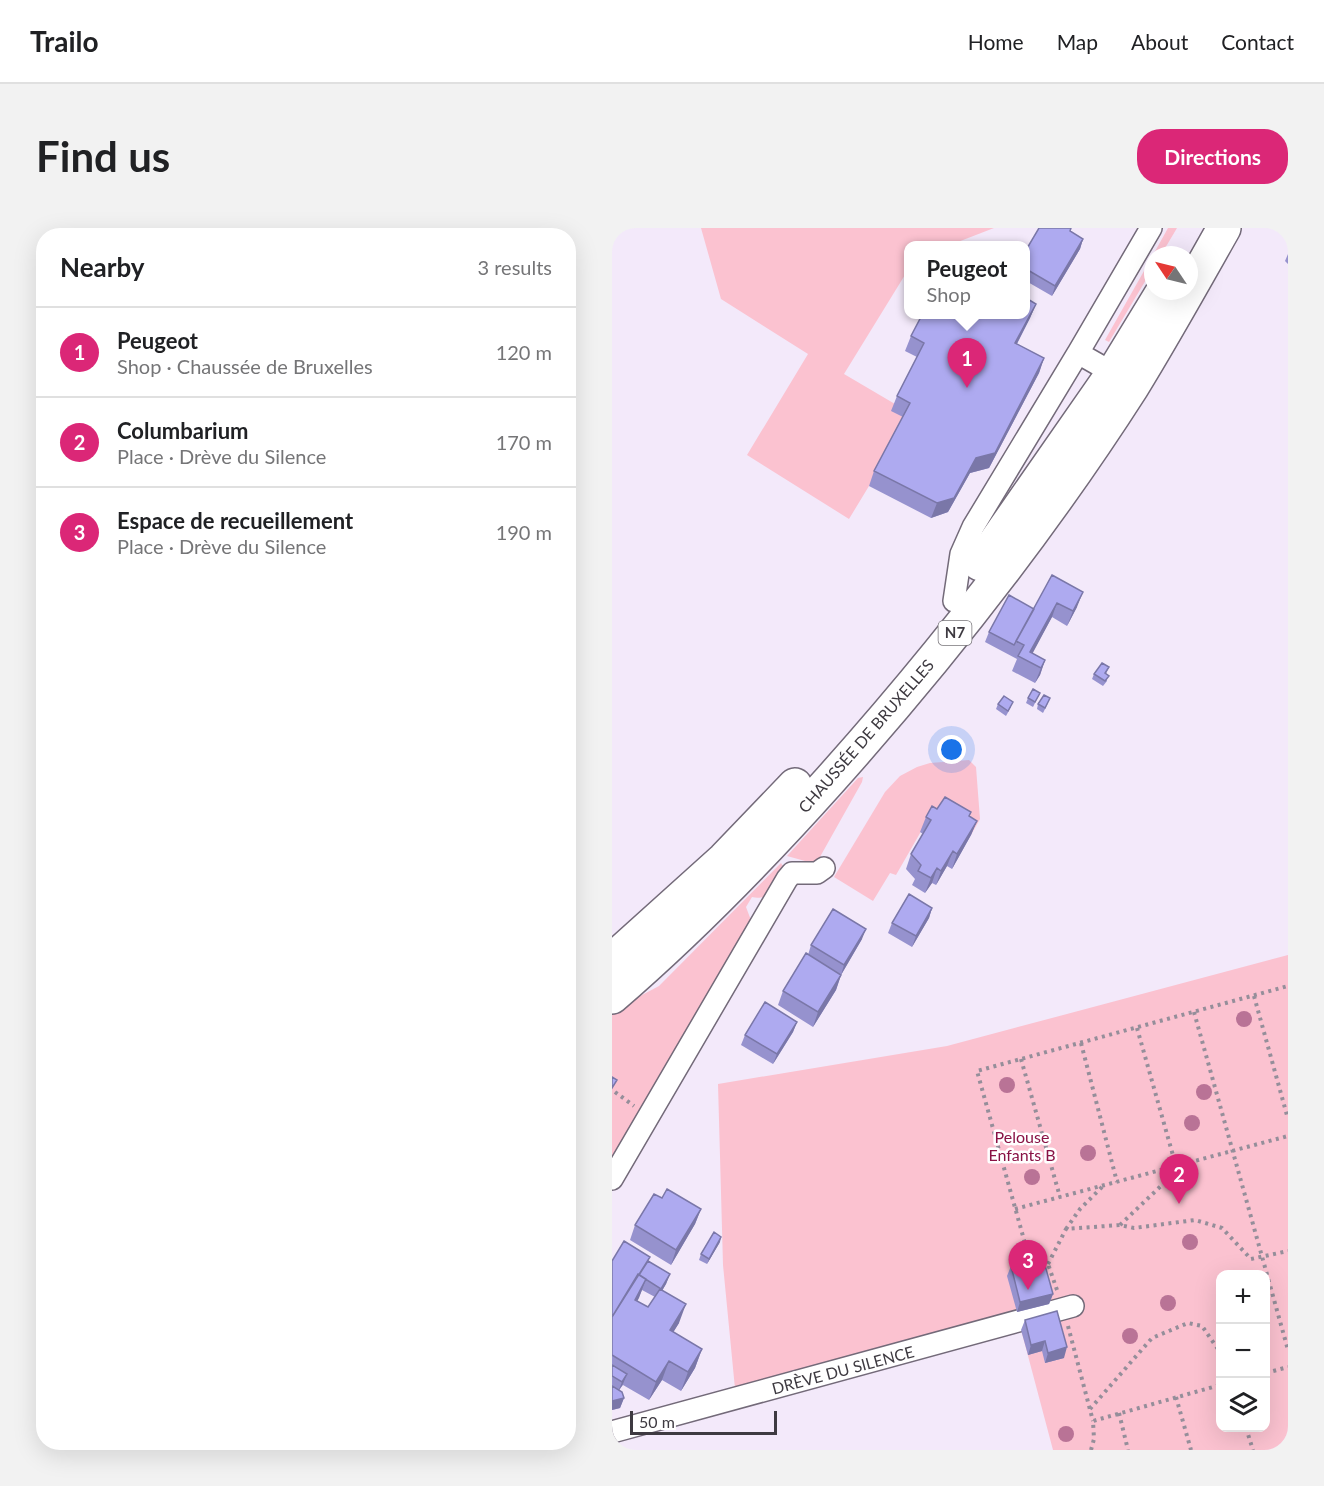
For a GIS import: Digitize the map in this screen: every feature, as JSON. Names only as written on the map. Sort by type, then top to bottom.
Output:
[{"type":"highway","points":[[1189,246],[1200,228]]},
{"type":"highway","name":"CHAUSSÉE DE BRUXELLES","points":[[612,960],[724,859],[772,810],[857,717],[954,601],[1121,381],[1176,314],[1224,228]]},
{"type":"highway","name":"CHAUSSÉE DE BRUXELLES","points":[[612,997],[722,896],[865,741],[983,598],[1055,500],[1121,381],[1159,300]]},
{"type":"street","points":[[954,601],[961,554],[973,527],[1151,228]]},
{"type":"street","points":[[1078,353],[1121,381]]},
{"type":"street","points":[[612,1179],[787,879],[792,873],[817,873],[824,868]]},
{"type":"street","name":"DRÈVE DU SILENCE","points":[[612,1432],[1068,1308]]},
{"type":"path","points":[[1091,1450],[1094,1439],[1093,1421],[1068,1308],[1048,1264],[1026,1247],[977,1071],[1288,986]]},
{"type":"path","points":[[1254,996],[1288,1119]]},
{"type":"path","points":[[1194,1012],[1288,1350]]},
{"type":"path","points":[[1137,1028],[1176,1166]]},
{"type":"path","points":[[1081,1043],[1117,1182]]},
{"type":"path","points":[[1021,1059],[1060,1197]]},
{"type":"path","points":[[1015,1209],[1288,1136]]},
{"type":"path","points":[[1120,1225],[1164,1183],[1168,1168]]},
{"type":"path","points":[[1048,1264],[1066,1229],[1080,1209],[1103,1186]]},
{"type":"path","points":[[1066,1229],[1120,1225],[1134,1228],[1195,1220],[1222,1228],[1251,1259],[1288,1251]]},
{"type":"path","points":[[1090,1410],[1152,1338],[1188,1323],[1202,1326],[1216,1345]]},
{"type":"path","points":[[1270,1372],[1288,1367]]},
{"type":"path","points":[[1093,1421],[1216,1386]]},
{"type":"path","points":[[1176,1398],[1191,1450]]},
{"type":"path","points":[[1119,1413],[1128,1450]]},
{"type":"path","points":[[1247,1432],[1252,1450]]},
{"type":"green space","points":[[701,228],[994,228],[960,241],[904,241],[904,276],[844,374],[895,404],[905,418],[849,519],[747,455],[808,354],[721,299]]},
{"type":"green space","points":[[1168,228],[1177,228],[1166,246],[1158,246]]},
{"type":"green space","points":[[1144,271],[1144,283],[1109,342],[1105,340]]},
{"type":"green space","points":[[969,760],[976,767],[980,819],[971,835],[927,821],[896,875],[890,873],[873,901],[834,877],[885,792],[900,776],[930,763]]},
{"type":"green space","points":[[863,777],[816,864],[787,856],[858,778]]},
{"type":"green space","points":[[781,863],[784,868],[772,890],[764,897],[752,897],[746,907],[752,923],[612,1161],[612,1011],[659,986]]},
{"type":"green space","name":"Pelouse Enfants B","points":[[1288,955],[1288,1450],[1053,1450],[1019,1322],[736,1399],[723,1265],[718,1084],[947,1046]]},
{"type":"building","points":[[1039,228],[1071,228],[1070,231],[1083,239],[1055,286],[1030,271],[1030,243]]},
{"type":"building","points":[[1030,300],[1036,304],[1030,315]]},
{"type":"building","points":[[920,319],[1028,319],[1015,343],[1044,358],[995,453],[976,458],[954,498],[937,503],[874,471],[910,403],[897,396],[924,343],[911,336]]},
{"type":"building","points":[[1052,575],[1083,592],[1073,611],[1057,603],[1030,652],[1045,660],[1041,668],[1018,656],[1024,645],[1016,641]]},
{"type":"building","points":[[1009,595],[1034,609],[1014,645],[989,632]]},
{"type":"building","points":[[1102,663],[1109,667],[1105,673],[1109,676],[1105,681],[1094,674]]},
{"type":"building","points":[[1033,689],[1040,693],[1035,702],[1028,698]]},
{"type":"building","points":[[1044,695],[1050,698],[1045,708],[1038,704]]},
{"type":"building","points":[[1004,696],[1013,702],[1008,711],[998,704]]},
{"type":"building","points":[[945,797],[971,812],[969,816],[977,821],[957,854],[953,851],[941,871],[937,868],[931,878],[918,871],[921,865],[911,854],[931,820],[926,817],[932,806],[937,809]]},
{"type":"building","points":[[909,894],[932,908],[916,936],[892,923]]},
{"type":"building","points":[[833,909],[866,929],[844,965],[811,945]]},
{"type":"building","points":[[806,953],[841,975],[818,1012],[783,991]]},
{"type":"building","points":[[765,1002],[797,1022],[777,1054],[745,1035]]},
{"type":"building","points":[[612,1077],[617,1080],[612,1088]]},
{"type":"building","points":[[667,1189],[701,1209],[676,1250],[635,1225],[654,1194],[662,1198]]},
{"type":"building","points":[[714,1232],[721,1237],[709,1259],[701,1254]]},
{"type":"building","points":[[624,1241],[650,1257],[612,1317],[612,1261]]},
{"type":"building","points":[[1043,1258],[1053,1294],[1020,1302],[1011,1266]]},
{"type":"building","points":[[648,1261],[670,1274],[661,1289],[639,1275]]},
{"type":"building","points":[[638,1274],[646,1279],[635,1300],[648,1307],[660,1289],[686,1304],[670,1330],[702,1349],[688,1372],[669,1361],[656,1382],[612,1355],[612,1317]]},
{"type":"building","points":[[1057,1311],[1067,1347],[1048,1353],[1045,1341],[1031,1345],[1025,1320]]},
{"type":"building","points":[[612,1365],[627,1374],[622,1382],[612,1376]]},
{"type":"building","points":[[612,1386],[622,1392],[624,1398],[612,1401]]},
{"type":"place","name":"Peugeot","points":[[967,388]]},
{"type":"place","name":"Columbarium","points":[[1179,1204]]},
{"type":"place","name":"Espace de recueillement","points":[[1028,1290]]}]
